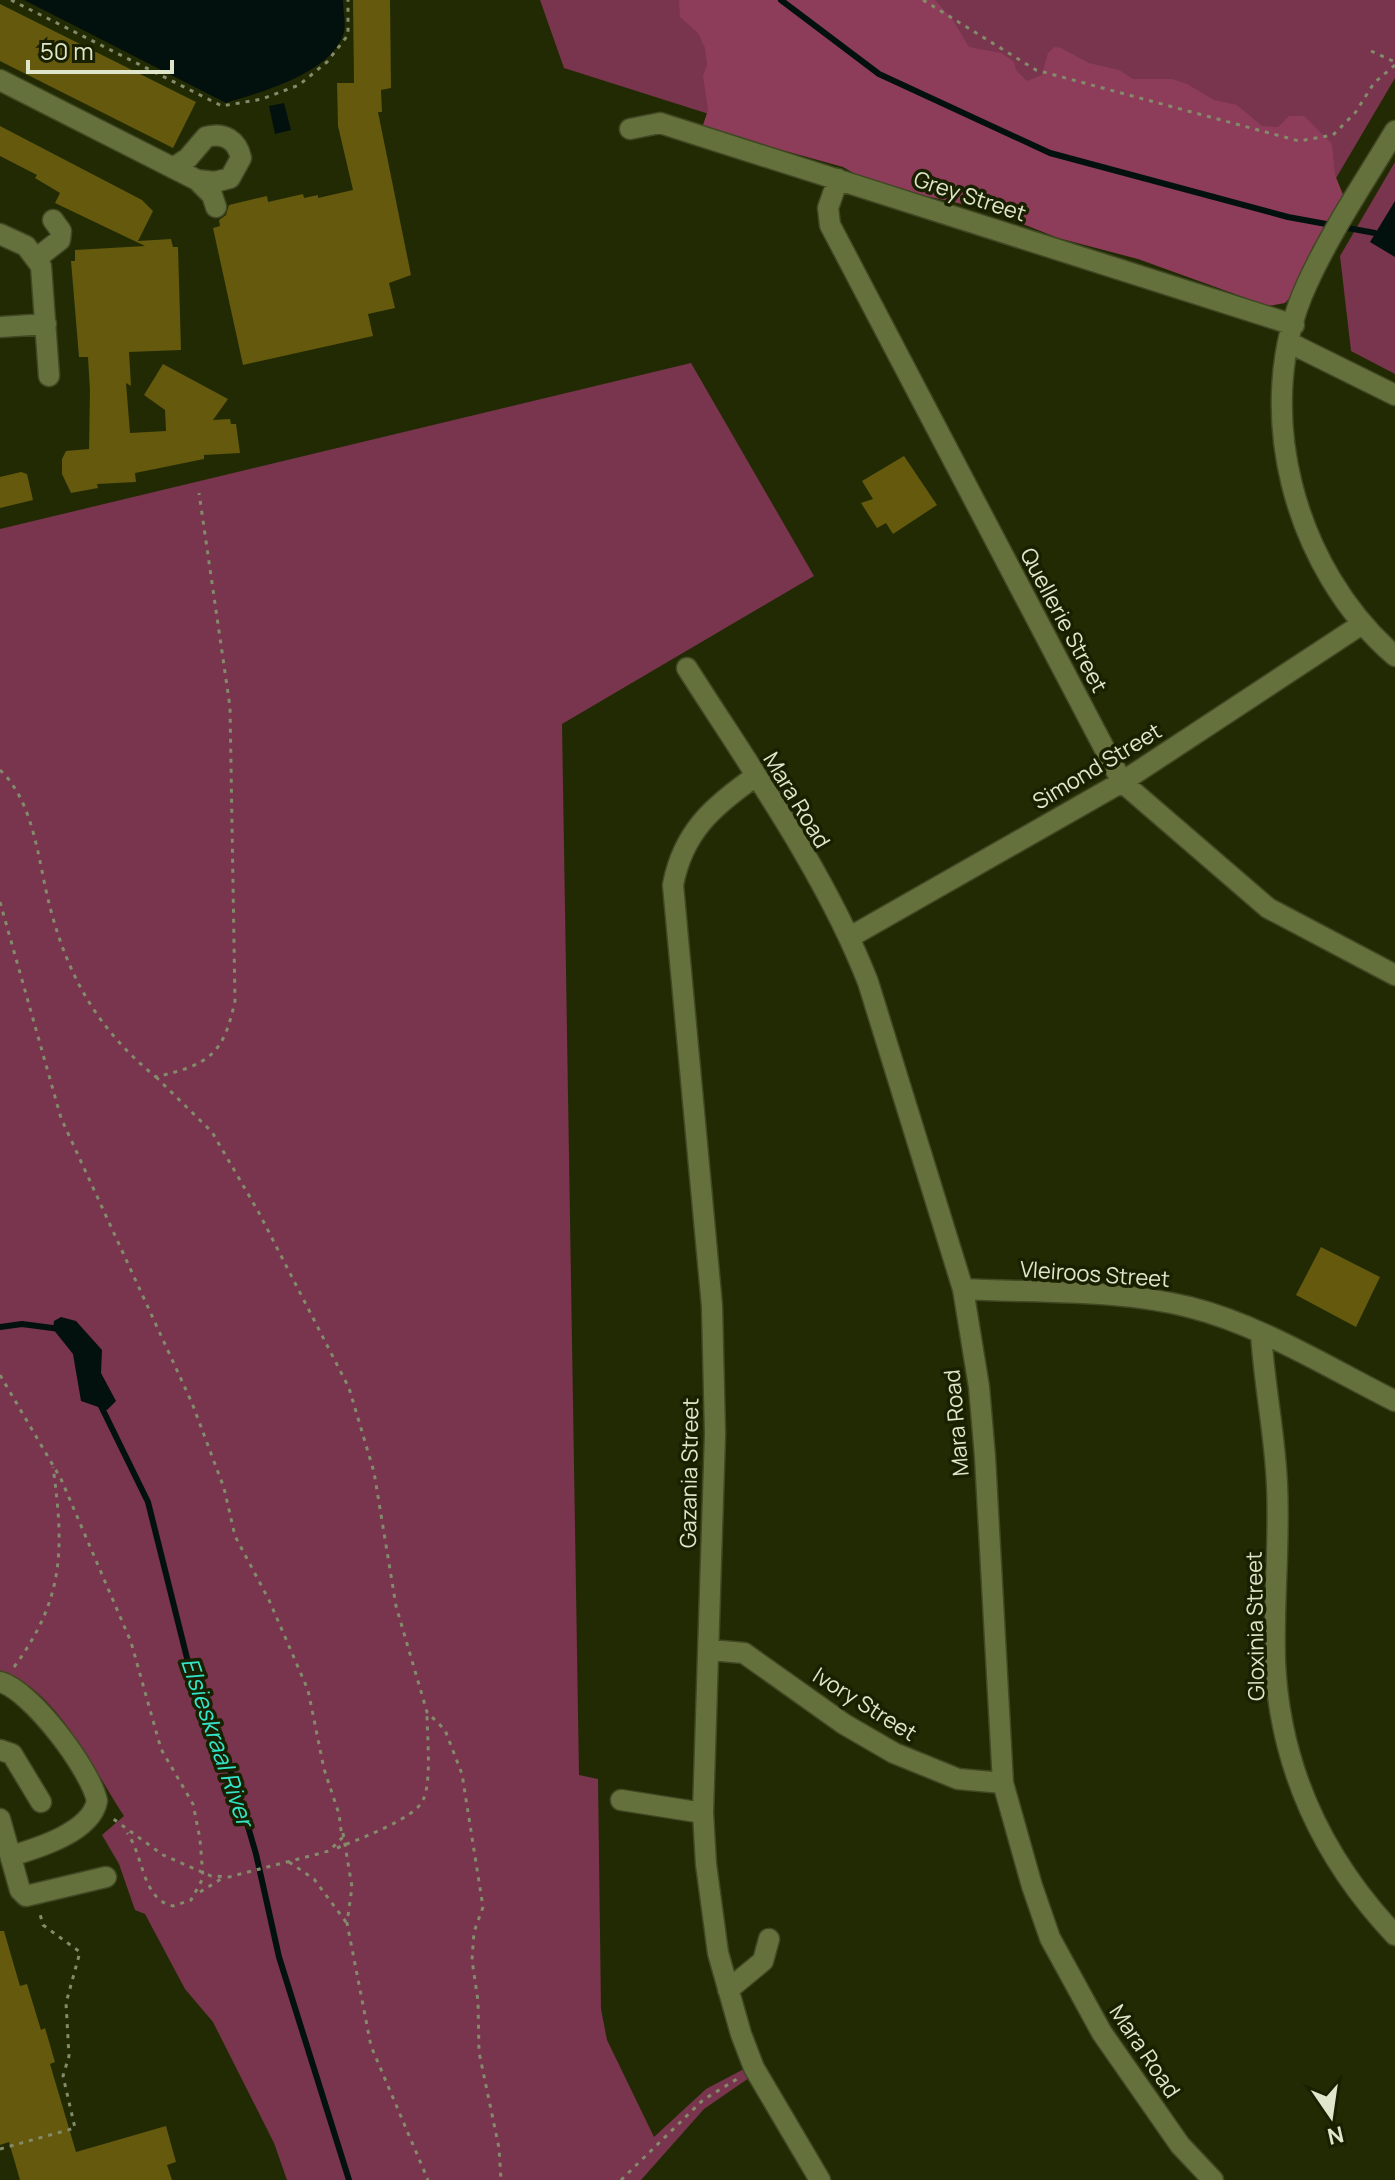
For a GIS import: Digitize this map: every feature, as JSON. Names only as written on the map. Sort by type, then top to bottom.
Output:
[{"type":"street","points":[[0,80],[197,180],[212,195],[216,207]]},
{"type":"street","name":"Grey Street","points":[[630,129],[660,123],[838,179],[1292,334],[1395,395]]},
{"type":"street","points":[[1395,131],[1306,286],[1281,386],[1283,439],[1293,495],[1313,544],[1362,624],[1395,656]]},
{"type":"street","points":[[173,168],[188,158],[206,137],[222,135],[235,143],[241,158],[230,178],[215,182],[197,180]]},
{"type":"street","name":"Quellerie Street","points":[[838,179],[828,208],[830,225],[1122,782],[1268,908],[1395,975]]},
{"type":"street","points":[[37,258],[60,240],[61,231],[53,220]]},
{"type":"street","points":[[0,234],[26,246],[37,258],[43,273],[49,376]]},
{"type":"street","points":[[0,327],[46,324]]},
{"type":"street","name":"Simond Street","points":[[850,937],[1122,782],[1362,624]]},
{"type":"street","name":"Mara Road","points":[[687,668],[756,776],[850,937],[868,982],[963,1289],[984,1442],[1003,1783],[1050,1938],[1102,2033],[1180,2145],[1213,2180]]},
{"type":"street","name":"Gazania Street","points":[[756,776],[700,821],[678,860],[673,885],[712,1306],[715,1434],[703,1813],[718,1953],[728,1990],[754,2068],[820,2180]]},
{"type":"street","name":"Vleiroos Street","points":[[963,1289],[1165,1302],[1191,1307],[1261,1333],[1395,1401]]},
{"type":"street","name":"Gloxinia Street","points":[[1261,1333],[1277,1485],[1275,1660],[1278,1700],[1290,1756],[1320,1836],[1395,1935]]},
{"type":"street","name":"Ivory Street","points":[[710,1650],[744,1653],[844,1724],[894,1753],[958,1779],[1003,1783]]},
{"type":"street","points":[[2,1682],[20,1690],[46,1716],[95,1792],[97,1805],[87,1819],[39,1848],[11,1856]]},
{"type":"street","points":[[0,1750],[12,1754],[41,1802]]},
{"type":"street","points":[[621,1800],[703,1813]]},
{"type":"street","points":[[0,1819],[20,1890],[26,1896],[35,1897],[106,1877]]},
{"type":"street","points":[[728,1990],[763,1961],[769,1939]]},
{"type":"path","points":[[11,0],[222,106],[281,93],[314,74],[348,35],[348,0]]},
{"type":"path","points":[[923,0],[1036,70],[1299,141],[1333,135],[1355,113],[1374,83],[1395,64],[1371,51]]},
{"type":"path","points":[[156,1077],[212,1058],[227,1037],[235,1001],[230,707],[199,493]]},
{"type":"path","points":[[0,770],[19,793],[51,911],[84,993],[108,1034],[212,1132],[258,1211],[349,1388],[374,1472],[396,1606],[427,1712],[426,1790],[423,1803],[404,1817],[329,1851],[226,1877],[212,1883],[191,1900],[173,1906],[154,1895],[136,1847],[95,1792]]},
{"type":"path","points":[[0,902],[61,1118],[192,1403],[224,1488],[235,1536],[269,1600],[308,1690],[324,1769],[345,1844],[352,1887],[347,1923],[371,2046],[428,2180]]},
{"type":"path","points":[[0,1375],[52,1463],[131,1642],[161,1749],[193,1804],[203,1874],[201,1886],[191,1900]]},
{"type":"path","points":[[2,1682],[40,1628],[59,1574],[62,1546],[52,1463]]},
{"type":"path","points":[[427,1712],[445,1730],[462,1774],[483,1907],[474,1932],[472,1960],[479,2052],[499,2148],[501,2180]]},
{"type":"path","points":[[329,1851],[342,1838],[341,1822]]},
{"type":"path","points":[[124,1830],[203,1874],[226,1877]]},
{"type":"path","points":[[285,1862],[295,1864],[314,1879],[347,1923]]},
{"type":"path","points":[[0,2149],[75,2128],[63,2076],[69,2056],[66,2003],[80,1952],[43,1925],[35,1897]]},
{"type":"path","points":[[621,2180],[703,2100],[754,2068]]},
{"type":"shaded area","points":[[24,0],[343,0],[345,28],[337,46],[311,70],[276,87],[226,103]]},
{"type":"shaded area","points":[[540,0],[1395,0],[1395,78],[1269,292],[564,68]]},
{"type":"shaded area","points":[[679,0],[935,0],[953,20],[969,47],[1001,53],[1014,62],[1016,70],[1027,81],[1042,75],[1048,53],[1054,47],[1089,63],[1119,70],[1133,79],[1172,79],[1187,84],[1214,100],[1237,105],[1262,126],[1278,127],[1289,116],[1304,116],[1332,144],[1335,175],[1344,197],[1313,246],[1296,291],[1285,303],[1268,306],[1138,259],[1058,238],[985,209],[903,191],[864,179],[843,167],[710,130],[703,125],[708,110],[703,76],[707,64],[705,48],[698,33],[680,17]]},
{"type":"shaded area","points":[[284,103],[291,130],[275,134],[269,106]]},
{"type":"shaded area","points":[[1395,162],[1395,374],[1351,351],[1340,256]]},
{"type":"shaded area","points":[[1395,201],[1395,257],[1370,242]]},
{"type":"shaded area","points":[[691,363],[814,576],[562,724],[579,1775],[598,1779],[601,2009],[607,2040],[654,2137],[706,2089],[744,2069],[749,2078],[704,2109],[641,2180],[287,2180],[274,2143],[213,2022],[185,1989],[145,1914],[135,1910],[119,1864],[102,1835],[124,1816],[55,1711],[20,1680],[0,1672],[0,529]]},
{"type":"shaded area","points":[[61,1317],[76,1321],[102,1350],[101,1373],[116,1401],[107,1410],[81,1401],[73,1354],[53,1329],[54,1321]]},
{"type":"building","points":[[353,0],[390,0],[391,88],[381,90],[382,112],[378,112],[411,275],[389,283],[395,308],[368,314],[373,336],[243,365],[213,228],[220,226],[219,220],[226,215],[229,205],[267,196],[268,202],[303,194],[304,198],[318,195],[318,198],[353,190],[338,126],[337,83],[354,83]]},
{"type":"building","points":[[0,4],[196,102],[173,148],[0,61]]},
{"type":"building","points":[[0,126],[142,200],[153,211],[138,241],[171,239],[173,247],[178,247],[181,350],[129,352],[131,386],[126,383],[130,433],[166,431],[165,410],[144,395],[163,364],[228,399],[213,420],[230,419],[231,424],[236,424],[240,453],[204,455],[204,459],[135,473],[136,482],[97,484],[98,488],[71,493],[62,474],[62,459],[66,451],[89,449],[90,391],[88,357],[79,357],[71,261],[75,261],[75,250],[145,246],[55,203],[60,193],[35,178],[37,175],[0,156]]},
{"type":"building","points":[[904,456],[937,505],[893,534],[886,523],[877,528],[861,503],[873,499],[862,481]]},
{"type":"building","points":[[21,472],[27,474],[33,500],[0,508],[0,477]]},
{"type":"building","points":[[1321,1247],[1380,1277],[1356,1327],[1296,1295]]},
{"type":"building","points":[[0,1931],[4,1931],[20,1986],[27,1984],[41,2030],[45,2028],[55,2062],[50,2064],[76,2152],[166,2126],[176,2162],[167,2165],[172,2180],[20,2180],[9,2142],[0,2145]]},
{"type":"waterway","points":[[781,0],[879,74],[1050,153],[1288,217],[1375,233]]},
{"type":"waterway","name":"Elsieskraal River","points":[[0,1327],[22,1324],[60,1329]]},
{"type":"waterway","name":"Elsieskraal River","points":[[99,1402],[148,1502],[197,1698],[234,1779],[256,1854],[279,1957],[349,2180]]}]
